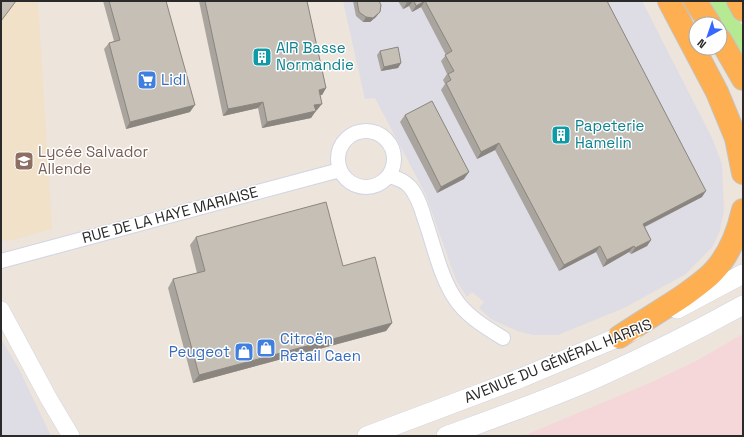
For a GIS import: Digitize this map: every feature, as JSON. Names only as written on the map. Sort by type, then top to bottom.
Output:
[{"type":"highway","points":[[669,1],[722,105],[736,138],[743,173]]},
{"type":"highway","points":[[697,1],[706,16]]},
{"type":"highway","points":[[738,1],[743,10]]},
{"type":"highway","points":[[728,53],[743,79]]},
{"type":"highway","points":[[619,337],[695,288],[714,271],[729,249],[739,229],[743,210]]},
{"type":"main road","name":"AVENUE DU GÉNÉRAL HARRIS","points":[[367,436],[521,378],[619,337],[659,319],[743,274]]},
{"type":"main road","name":"AVENUE DU GÉNÉRAL HARRIS","points":[[446,436],[530,405],[599,377],[667,346],[743,305]]},
{"type":"street","points":[[360,131],[370,131],[384,137],[393,148],[395,158],[394,167],[389,176],[376,186],[363,187],[351,183],[344,177],[340,170],[338,160],[339,150],[344,141],[351,135],[360,131]]},
{"type":"street","name":"RUE DE LA HAYE MARIAISE","points":[[1,261],[340,170]]},
{"type":"street","points":[[389,176],[399,178],[411,188],[419,203],[444,277],[454,297],[471,316],[503,338]]},
{"type":"street","points":[[1,310],[49,399],[71,436]]},
{"type":"street","points":[[49,399],[60,436]]},
{"type":"shaded area","name":"Lycée Salvador Allende","points":[[1,1],[38,1],[52,229],[9,241],[1,240]]},
{"type":"shaded area","points":[[343,1],[642,1],[712,138],[722,164],[724,210],[720,230],[713,246],[686,274],[624,308],[558,335],[533,335],[517,331],[491,319],[479,308],[484,302],[472,292],[467,297],[456,280],[426,195],[375,98],[365,99]]},
{"type":"shaded area","points":[[743,334],[743,436],[523,436],[652,382],[696,361]]},
{"type":"shaded area","points":[[1,339],[18,367],[51,436],[1,436]]},
{"type":"green space","points":[[709,1],[728,1],[743,27],[743,60],[728,34],[728,16],[718,16]]},
{"type":"building","points":[[1,1],[16,1],[1,21]]},
{"type":"building","name":"Lidl","points":[[109,1],[166,1],[195,105],[130,122],[109,43],[120,40]]},
{"type":"building","name":"AIR Basse Normandie","points":[[205,1],[307,1],[326,88],[319,90],[322,104],[314,105],[316,111],[267,122],[263,102],[228,109]]},
{"type":"building","points":[[357,1],[379,1],[381,5],[380,12],[373,18],[366,17],[359,12]]},
{"type":"building","points":[[414,1],[425,1],[416,6]]},
{"type":"building","name":"Papeterie Hamelin","points":[[425,1],[607,1],[706,191],[643,224],[651,240],[635,248],[634,246],[607,260],[600,246],[564,265],[499,143],[481,152],[446,83],[451,80],[448,74],[454,71],[445,55],[452,51]]},
{"type":"building","points":[[398,47],[401,63],[384,67],[380,51]]},
{"type":"building","points":[[432,101],[469,172],[441,187],[405,115]]},
{"type":"building","points":[[326,202],[343,266],[375,257],[392,323],[199,375],[173,279],[205,271],[196,237]]},
{"type":"place","name":"AIR Basse Normandie","points":[[262,57]]},
{"type":"place","name":"Lidl","points":[[147,80]]},
{"type":"place","name":"Papeterie Hamelin","points":[[561,135]]},
{"type":"place","name":"Lycée Salvador Allende","points":[[24,161]]},
{"type":"place","name":"Citroën Retail Caen","points":[[266,348]]},
{"type":"place","name":"Peugeot","points":[[244,352]]}]
